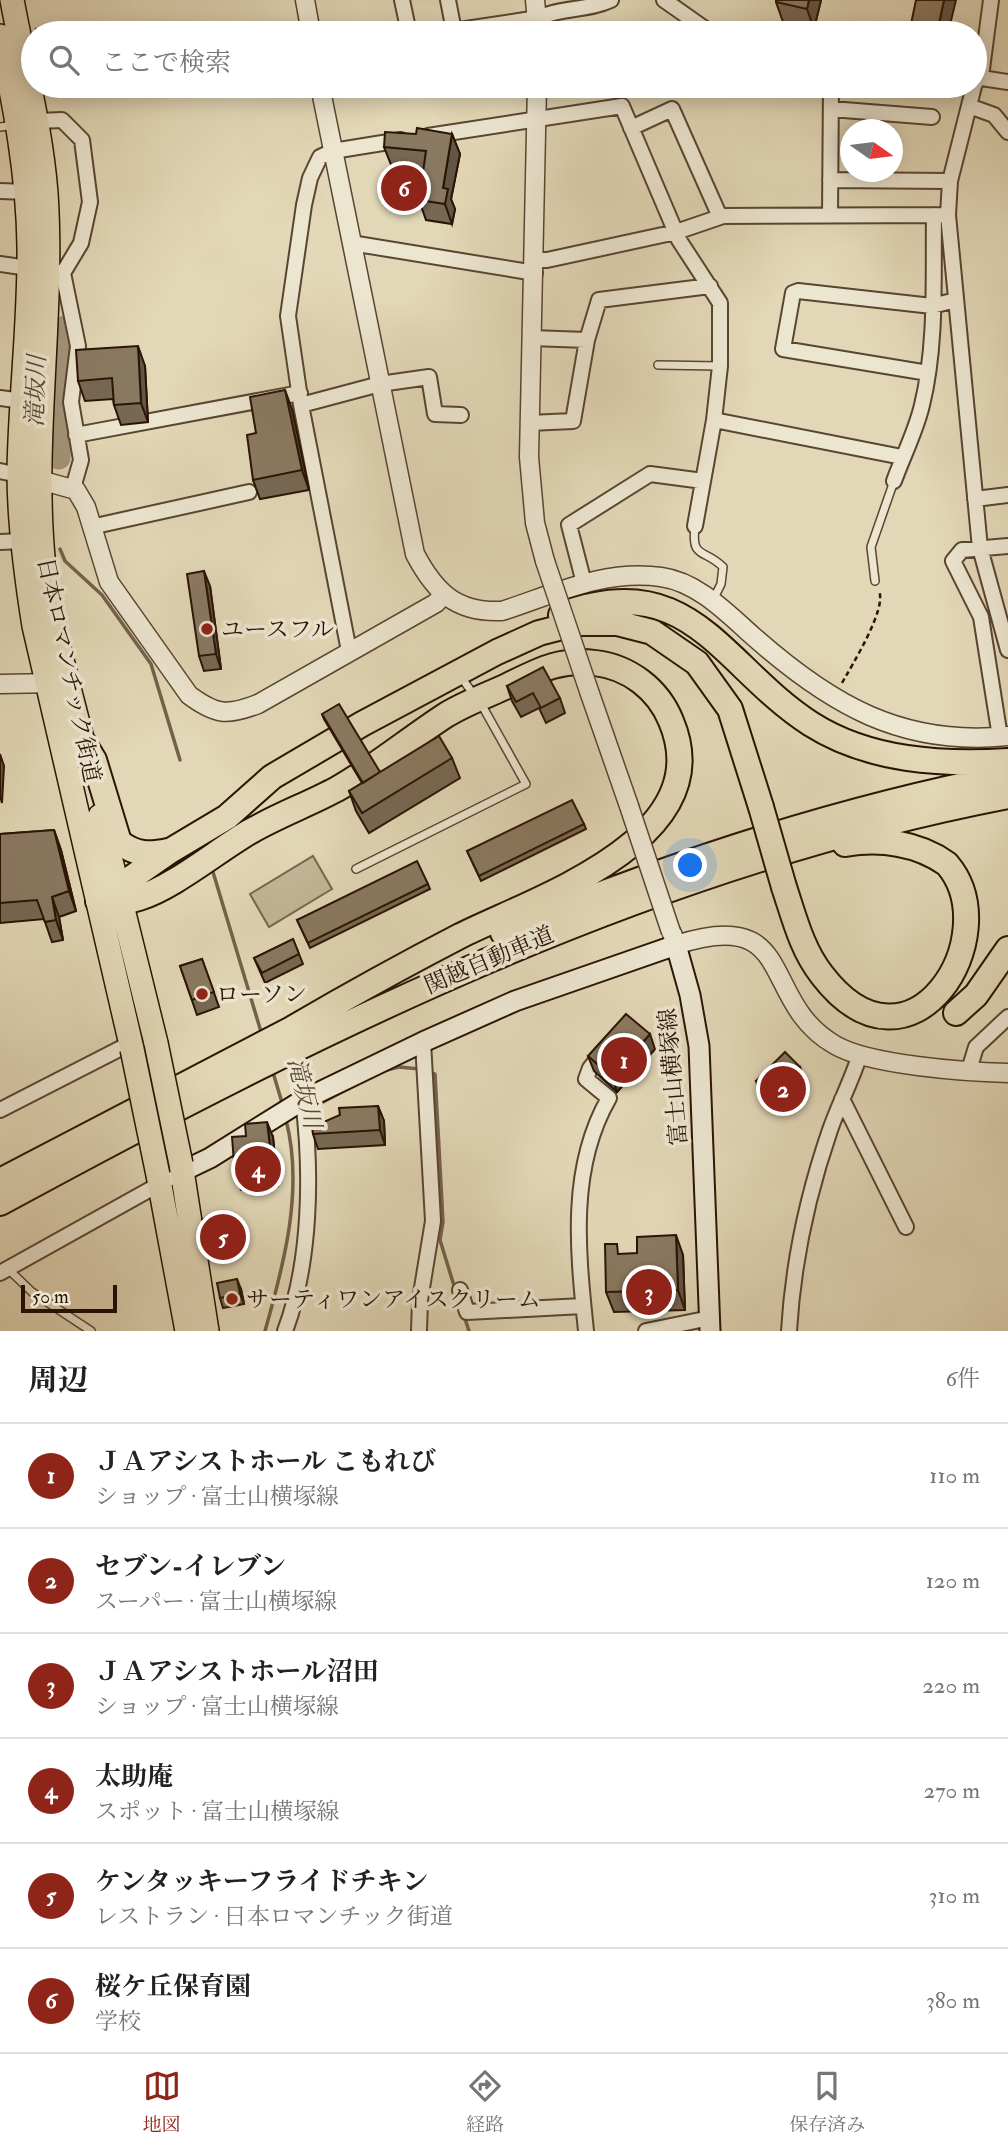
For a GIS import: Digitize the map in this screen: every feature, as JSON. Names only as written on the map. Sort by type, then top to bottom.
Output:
[{"type":"highway","name":"日本ロマンチック街道","points":[[13,6],[19,124],[27,192],[46,271],[11,399],[20,475],[44,561],[58,683],[113,897],[156,1043],[182,1167],[207,1331]]},
{"type":"highway","name":"日本ロマンチック街道","points":[[0,36],[19,124],[46,192],[46,271],[11,541],[34,626],[83,742],[113,897],[131,1046],[187,1331]]},
{"type":"highway","points":[[113,897],[149,895],[252,830],[336,790],[382,762],[446,716],[496,652],[534,628],[574,610],[617,602],[653,606],[689,620],[707,631],[791,709],[834,736],[878,752],[925,760],[1008,761]]},
{"type":"highway","points":[[496,652],[540,633],[578,623],[636,627],[669,641],[703,670],[726,701],[740,736],[754,809]]},
{"type":"highway","points":[[468,687],[508,664],[561,640],[601,635],[637,642],[654,650],[687,673],[711,704],[754,809],[778,889],[794,956],[813,988],[850,1020],[876,1029],[920,1030],[950,1017],[976,995],[1008,949]]},
{"type":"highway","points":[[113,897],[170,851],[227,817],[272,777],[362,724],[468,687],[566,662],[598,663],[630,674],[644,684],[667,710],[678,744],[675,780],[661,814],[634,844],[597,870],[416,959],[293,1028]]},
{"type":"highway","points":[[83,742],[94,760],[119,842],[144,854],[170,851]]},
{"type":"highway","name":"関越自動車道","points":[[0,1181],[293,1028],[504,932],[691,860],[868,807],[1008,776]]},
{"type":"highway","name":"関越自動車道","points":[[0,1203],[294,1048],[508,951],[694,878],[783,849],[1008,796]]},
{"type":"highway","points":[[508,951],[793,857],[869,842],[907,845],[932,854],[965,880],[979,910],[981,941],[978,956],[972,971],[952,996],[924,1012],[893,1015],[860,1007],[832,987],[811,958],[778,889]]},
{"type":"main road","points":[[182,1167],[210,1158],[290,1107],[423,1042],[515,1001],[674,938]]},
{"type":"main road","name":"富士山横塚線","points":[[674,938],[690,995],[699,1046],[710,1325]]},
{"type":"street","points":[[305,0],[309,21]]},
{"type":"street","points":[[402,0],[406,21]]},
{"type":"street","points":[[447,21],[448,0]]},
{"type":"street","points":[[513,21],[611,0]]},
{"type":"street","points":[[664,0],[695,21]]},
{"type":"street","points":[[987,31],[991,0]]},
{"type":"street","points":[[987,81],[1008,82]]},
{"type":"street","points":[[322,98],[415,554],[443,595],[464,606],[486,612],[502,611],[584,583],[622,576],[665,577],[692,588],[712,601],[799,677],[872,718],[928,734],[963,738],[1004,737],[981,617],[953,561],[958,552],[1008,546]]},
{"type":"street","points":[[537,98],[535,266],[529,424],[531,498],[545,561],[674,938],[716,933],[748,939],[764,950],[794,1005],[813,1028],[833,1044],[860,1054],[1008,1073]]},
{"type":"street","points":[[830,215],[831,98]]},
{"type":"street","points":[[894,481],[922,407],[928,373],[941,215],[971,98]]},
{"type":"street","points":[[349,651],[288,316],[299,236],[315,165],[320,157],[333,151],[622,106],[676,232],[720,303],[720,366],[714,420],[695,526]]},
{"type":"street","points":[[969,106],[994,115],[1008,132]]},
{"type":"street","points":[[631,128],[672,109],[720,217]]},
{"type":"street","points":[[831,109],[932,117]]},
{"type":"street","points":[[0,264],[46,271],[81,243],[90,202],[82,140],[62,120],[19,124]]},
{"type":"street","points":[[831,180],[950,181]]},
{"type":"street","points":[[0,191],[27,192]]},
{"type":"street","points":[[351,243],[535,266],[547,260],[676,232],[720,217],[941,215]]},
{"type":"street","points":[[941,215],[956,300],[980,548],[1008,650]]},
{"type":"street","points":[[46,271],[78,346],[71,402],[81,460],[73,488]]},
{"type":"street","points":[[529,424],[573,421],[587,340],[599,300],[709,286]]},
{"type":"street","points":[[928,373],[783,349],[793,293],[798,291],[932,306],[956,300]]},
{"type":"street","points":[[531,338],[587,340]]},
{"type":"street","points":[[76,435],[429,377],[435,414],[461,415]]},
{"type":"street","points":[[714,420],[902,457]]},
{"type":"street","points":[[584,583],[569,525],[650,474],[703,481]]},
{"type":"street","points":[[20,475],[73,488],[82,498],[109,582],[190,695],[220,713],[237,712],[258,704],[436,603],[443,595]]},
{"type":"street","points":[[91,527],[249,492]]},
{"type":"street","points":[[975,499],[1008,495]]},
{"type":"street","points":[[0,684],[58,683]]},
{"type":"street","points":[[969,1070],[976,1047],[1008,1017]]},
{"type":"street","points":[[586,1331],[577,1237],[578,1207],[597,1118],[609,1098],[586,1079],[590,1068],[614,1039]]},
{"type":"street","points":[[419,1331],[420,1300],[433,1221],[423,1042]]},
{"type":"street","points":[[0,1110],[131,1046]]},
{"type":"street","points":[[789,1331],[800,1238],[842,1099],[860,1054]]},
{"type":"street","points":[[842,1099],[906,1227]]},
{"type":"street","points":[[285,1331],[300,1274],[310,1154],[290,1107]]},
{"type":"street","points":[[4,1271],[182,1167]]},
{"type":"street","points":[[460,1290],[467,1312],[583,1306]]},
{"type":"street","points":[[646,1331],[710,1325]]},
{"type":"lane","points":[[658,365],[720,366]]},
{"type":"lane","points":[[875,581],[871,570],[872,547],[894,481]]},
{"type":"lane","points":[[695,526],[695,549],[723,567],[721,584],[712,601]]},
{"type":"lane","points":[[356,869],[526,784],[468,687]]},
{"type":"lane","points":[[4,1271],[91,1331]]},
{"type":"path","points":[[13,6],[27,21]]},
{"type":"path","points":[[834,699],[878,610],[882,597],[875,581]]},
{"type":"shaded area","points":[[313,856],[332,889],[269,927],[250,894]]},
{"type":"building","points":[[776,0],[809,0],[807,9]]},
{"type":"building","points":[[916,0],[944,0],[940,21],[912,21]]},
{"type":"building","points":[[417,128],[452,134],[443,188],[448,189],[445,204],[419,200],[426,151],[384,147],[385,132],[416,134]]},
{"type":"building","points":[[138,346],[141,403],[114,405],[112,378],[78,381],[76,350]]},
{"type":"building","points":[[285,390],[302,470],[253,480],[247,435],[256,433],[250,397]]},
{"type":"building","name":"ユースフル","points":[[204,571],[216,654],[199,656],[187,574]]},
{"type":"building","points":[[543,667],[560,698],[541,708],[533,693],[516,702],[507,686]]},
{"type":"building","points":[[339,704],[380,772],[363,783],[322,714]]},
{"type":"building","points":[[439,736],[452,758],[362,813],[349,791]]},
{"type":"building","points":[[572,800],[584,824],[479,876],[467,851]]},
{"type":"building","points":[[54,830],[69,891],[52,897],[56,920],[45,922],[37,900],[0,903],[0,834]]},
{"type":"building","points":[[417,861],[428,884],[308,943],[297,920]]},
{"type":"building","points":[[293,939],[299,954],[262,973],[254,958]]},
{"type":"building","points":[[202,959],[214,992],[192,1000],[180,966]]},
{"type":"building","points":[[626,1014],[650,1034],[612,1077],[588,1056]]},
{"type":"building","points":[[785,1052],[800,1067],[771,1096],[756,1081]]},
{"type":"building","points":[[378,1106],[380,1130],[313,1134],[312,1127],[340,1115],[339,1108]]},
{"type":"building","points":[[267,1122],[273,1171],[235,1175],[232,1137],[246,1136],[245,1124]]},
{"type":"building","points":[[234,1214],[237,1235],[206,1240],[202,1219]]},
{"type":"building","points":[[676,1235],[678,1290],[606,1292],[605,1244],[617,1244],[618,1254],[637,1253],[637,1237]]},
{"type":"building","points":[[237,1279],[240,1294],[220,1298],[217,1283]]},
{"type":"waterway","name":"滝坂川","points":[[59,458],[65,327]]},
{"type":"waterway","name":"滝坂川","points":[[60,549],[65,561],[102,595],[151,664],[180,760]]},
{"type":"waterway","name":"滝坂川","points":[[213,872],[262,1035]]},
{"type":"waterway","points":[[383,1071],[399,1067],[420,1069]]},
{"type":"waterway","name":"滝坂川","points":[[272,1069],[283,1106]]},
{"type":"waterway","points":[[430,1072],[435,1074],[443,1222],[440,1240],[455,1289]]},
{"type":"waterway","points":[[308,1110],[357,1084]]},
{"type":"waterway","name":"滝坂川","points":[[265,1331],[285,1253],[292,1199],[291,1146],[286,1120]]},
{"type":"waterway","points":[[464,1316],[469,1331]]},
{"type":"place","name":"桜ケ丘保育園","points":[[404,188]]},
{"type":"place","name":"ユースフル","points":[[207,629]]},
{"type":"place","name":"ローソン","points":[[202,994]]},
{"type":"place","name":"ＪＡアシストホール こもれび","points":[[624,1060]]},
{"type":"place","name":"セブン-イレブン","points":[[783,1089]]},
{"type":"place","name":"太助庵","points":[[258,1169]]},
{"type":"place","name":"ケンタッキーフライドチキン","points":[[223,1237]]},
{"type":"place","name":"ＪＡアシストホール沼田","points":[[649,1292]]},
{"type":"place","name":"サーティワンアイスクリーム","points":[[232,1299]]}]
